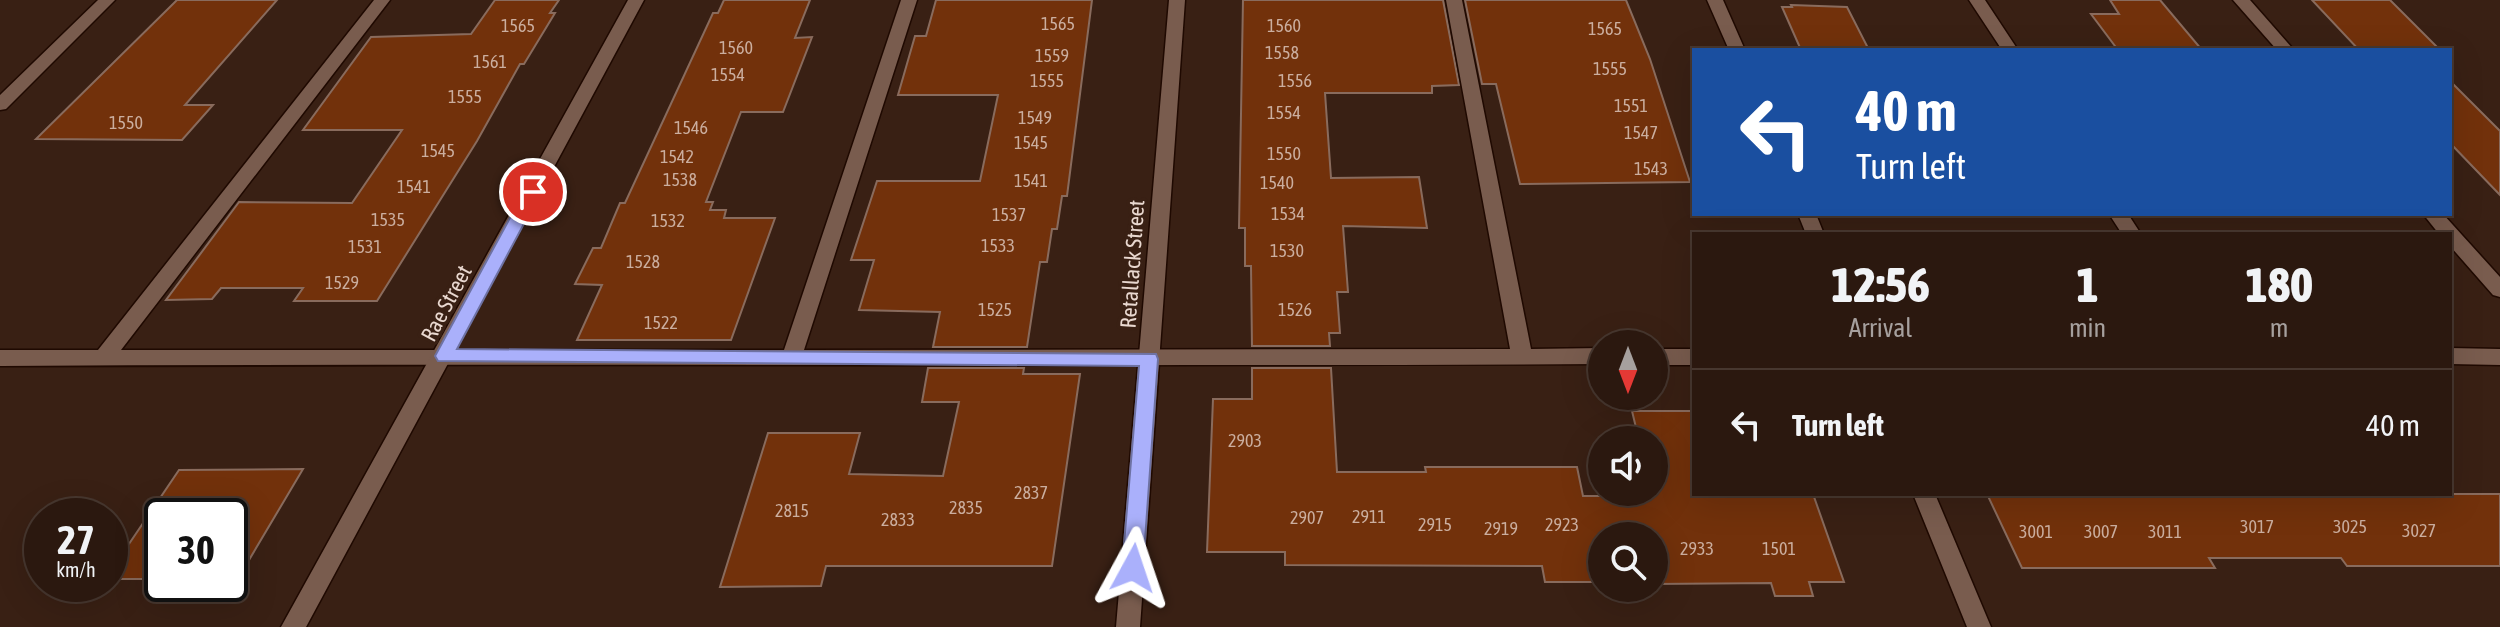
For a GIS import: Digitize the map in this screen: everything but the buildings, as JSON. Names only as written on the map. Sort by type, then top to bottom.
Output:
[{"type":"street","points":[[0,105],[107,0]]},
{"type":"street","points":[[103,358],[382,0]]},
{"type":"street","name":"Rae Street","points":[[293,627],[444,356],[636,0]]},
{"type":"street","points":[[791,359],[909,0]]},
{"type":"street","name":"Retallack Street","points":[[1128,627],[1177,0]]},
{"type":"street","points":[[1454,0],[1522,356]]},
{"type":"street","points":[[1715,0],[1736,48]]},
{"type":"street","points":[[1977,0],[2009,48]]},
{"type":"street","points":[[2241,0],[2284,48]]},
{"type":"street","points":[[2434,216],[2448,232]]},
{"type":"street","points":[[2452,236],[2500,290]]},
{"type":"street","points":[[0,358],[1149,359],[1588,356]]},
{"type":"street","points":[[2452,356],[2500,357]]},
{"type":"street","points":[[1668,357],[1692,357]]},
{"type":"street","points":[[1925,496],[1979,627]]},
{"type":"route","points":[[533,192],[444,356],[1149,359],[1133,568]]}]
